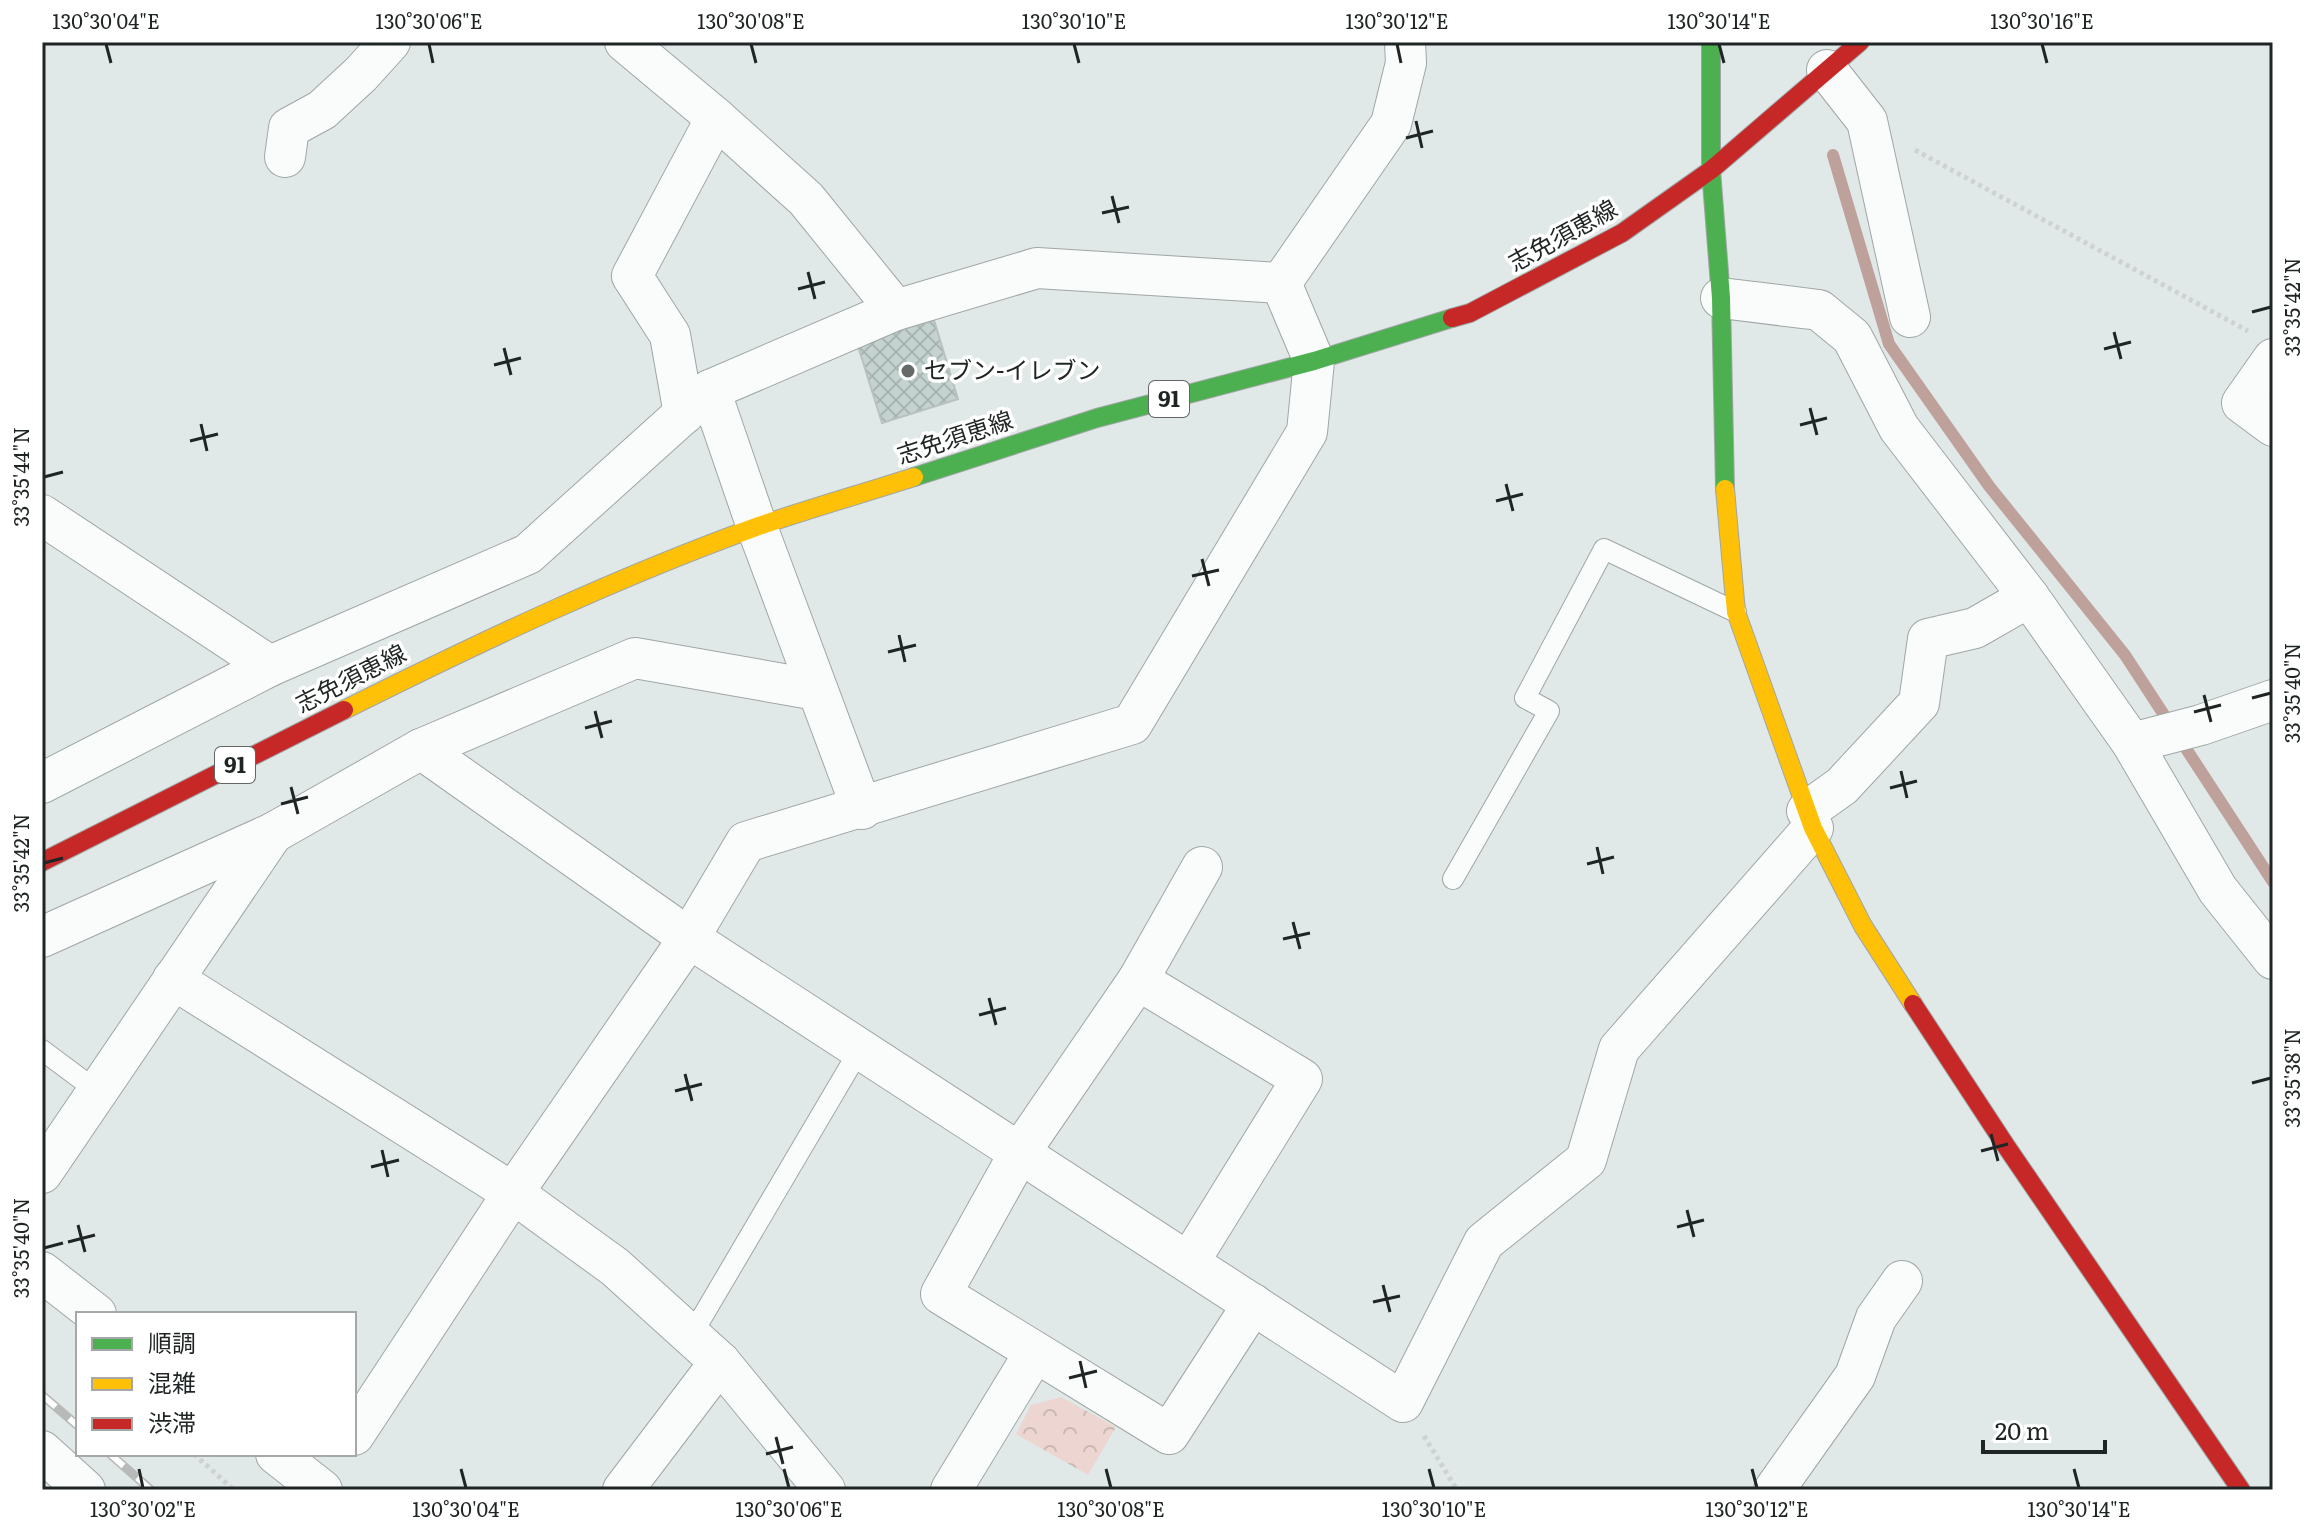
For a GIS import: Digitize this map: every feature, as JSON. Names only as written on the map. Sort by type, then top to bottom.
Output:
[{"type":"main road","points":[[1711,42],[1711,170],[1721,298],[1723,466],[1736,612],[1810,819],[1863,926],[2006,1146],[2242,1487]]},
{"type":"main road","name":"志免須恵線","points":[[42,862],[428,668],[596,591],[757,527],[1097,418],[1314,361],[1470,313],[1622,233],[1711,170],[1860,42]]},
{"type":"street","points":[[285,157],[289,128],[322,110],[390,42]]},
{"type":"street","points":[[625,42],[806,199],[896,310]]},
{"type":"street","points":[[1281,283],[1391,124],[1406,63],[1405,42]]},
{"type":"street","points":[[1827,70],[1868,125],[1910,317]]},
{"type":"street","points":[[716,118],[632,276],[670,335],[678,370],[697,402],[757,527],[862,809]]},
{"type":"street","points":[[42,783],[270,666],[528,554],[697,402],[896,310],[1037,268],[1281,283]]},
{"type":"street","points":[[356,1432],[513,1193],[689,938],[746,842],[1132,724],[1307,432],[1314,361],[1281,283]]},
{"type":"street","points":[[1721,298],[1819,310],[1852,337],[1899,428],[2029,597],[2146,740],[2218,890],[2273,959]]},
{"type":"street","points":[[2266,348],[2242,403],[2273,426]]},
{"type":"street","points":[[42,515],[270,666]]},
{"type":"street","points":[[421,749],[689,938],[1403,1402],[1484,1242],[1586,1160],[1619,1049],[1810,819],[1919,703],[1928,639],[1975,628],[2029,597]]},
{"type":"street","points":[[42,937],[273,833],[421,749],[635,658],[817,690]]},
{"type":"street","points":[[2146,740],[2273,700]]},
{"type":"street","points":[[42,1173],[273,833]]},
{"type":"street","points":[[1202,867],[1138,980],[1020,1152],[941,1294],[1169,1434],[1253,1304]]},
{"type":"street","points":[[173,979],[513,1193],[615,1267],[720,1362],[825,1490]]},
{"type":"street","points":[[1138,980],[1302,1079],[1189,1262]]},
{"type":"street","points":[[42,1272],[93,1312]]},
{"type":"street","points":[[1774,1490],[1855,1376],[1876,1318],[1902,1281]]},
{"type":"street","points":[[951,1490],[1035,1352]]},
{"type":"street","points":[[623,1490],[720,1362]]},
{"type":"street","points":[[42,1451],[85,1490]]},
{"type":"street","points":[[279,1456],[321,1489],[341,1456]]},
{"type":"lane","points":[[1453,879],[1549,711],[1525,698],[1604,549],[1736,612]]},
{"type":"lane","points":[[691,1336],[860,1049]]},
{"type":"lane","points":[[42,1050],[97,1091]]},
{"type":"path","points":[[1868,125],[2266,348]]},
{"type":"path","points":[[1403,1402],[1457,1490]]},
{"type":"path","points":[[196,1456],[234,1490]]},
{"type":"green space","points":[[1061,1397],[1116,1427],[1088,1475],[1016,1434],[1031,1405]]},
{"type":"building","name":"セブン-イレブン","points":[[934,320],[958,399],[882,423],[857,343]]},
{"type":"waterway","points":[[1833,155],[1889,344],[1989,486],[2125,655],[2273,882]]},
{"type":"railway","points":[[42,1395],[76,1424]]},
{"type":"railway","points":[[112,1456],[151,1490]]},
{"type":"traffic: fast","points":[[1711,42],[1711,170],[1721,298],[1725,489]]},
{"type":"traffic: fast","points":[[914,477],[1097,418],[1314,361],[1452,318]]},
{"type":"traffic: slow","points":[[344,710],[496,636],[651,568],[756,527],[914,477]]},
{"type":"traffic: slow","points":[[1725,489],[1736,612],[1813,828],[1863,926],[1913,1004]]},
{"type":"traffic: jam","points":[[1452,318],[1470,313],[1622,233],[1711,170],[1860,42]]},
{"type":"traffic: jam","points":[[42,862],[344,710]]},
{"type":"traffic: jam","points":[[1913,1004],[2241,1490]]},
{"type":"place","name":"セブン-イレブン","points":[[908,371]]}]
